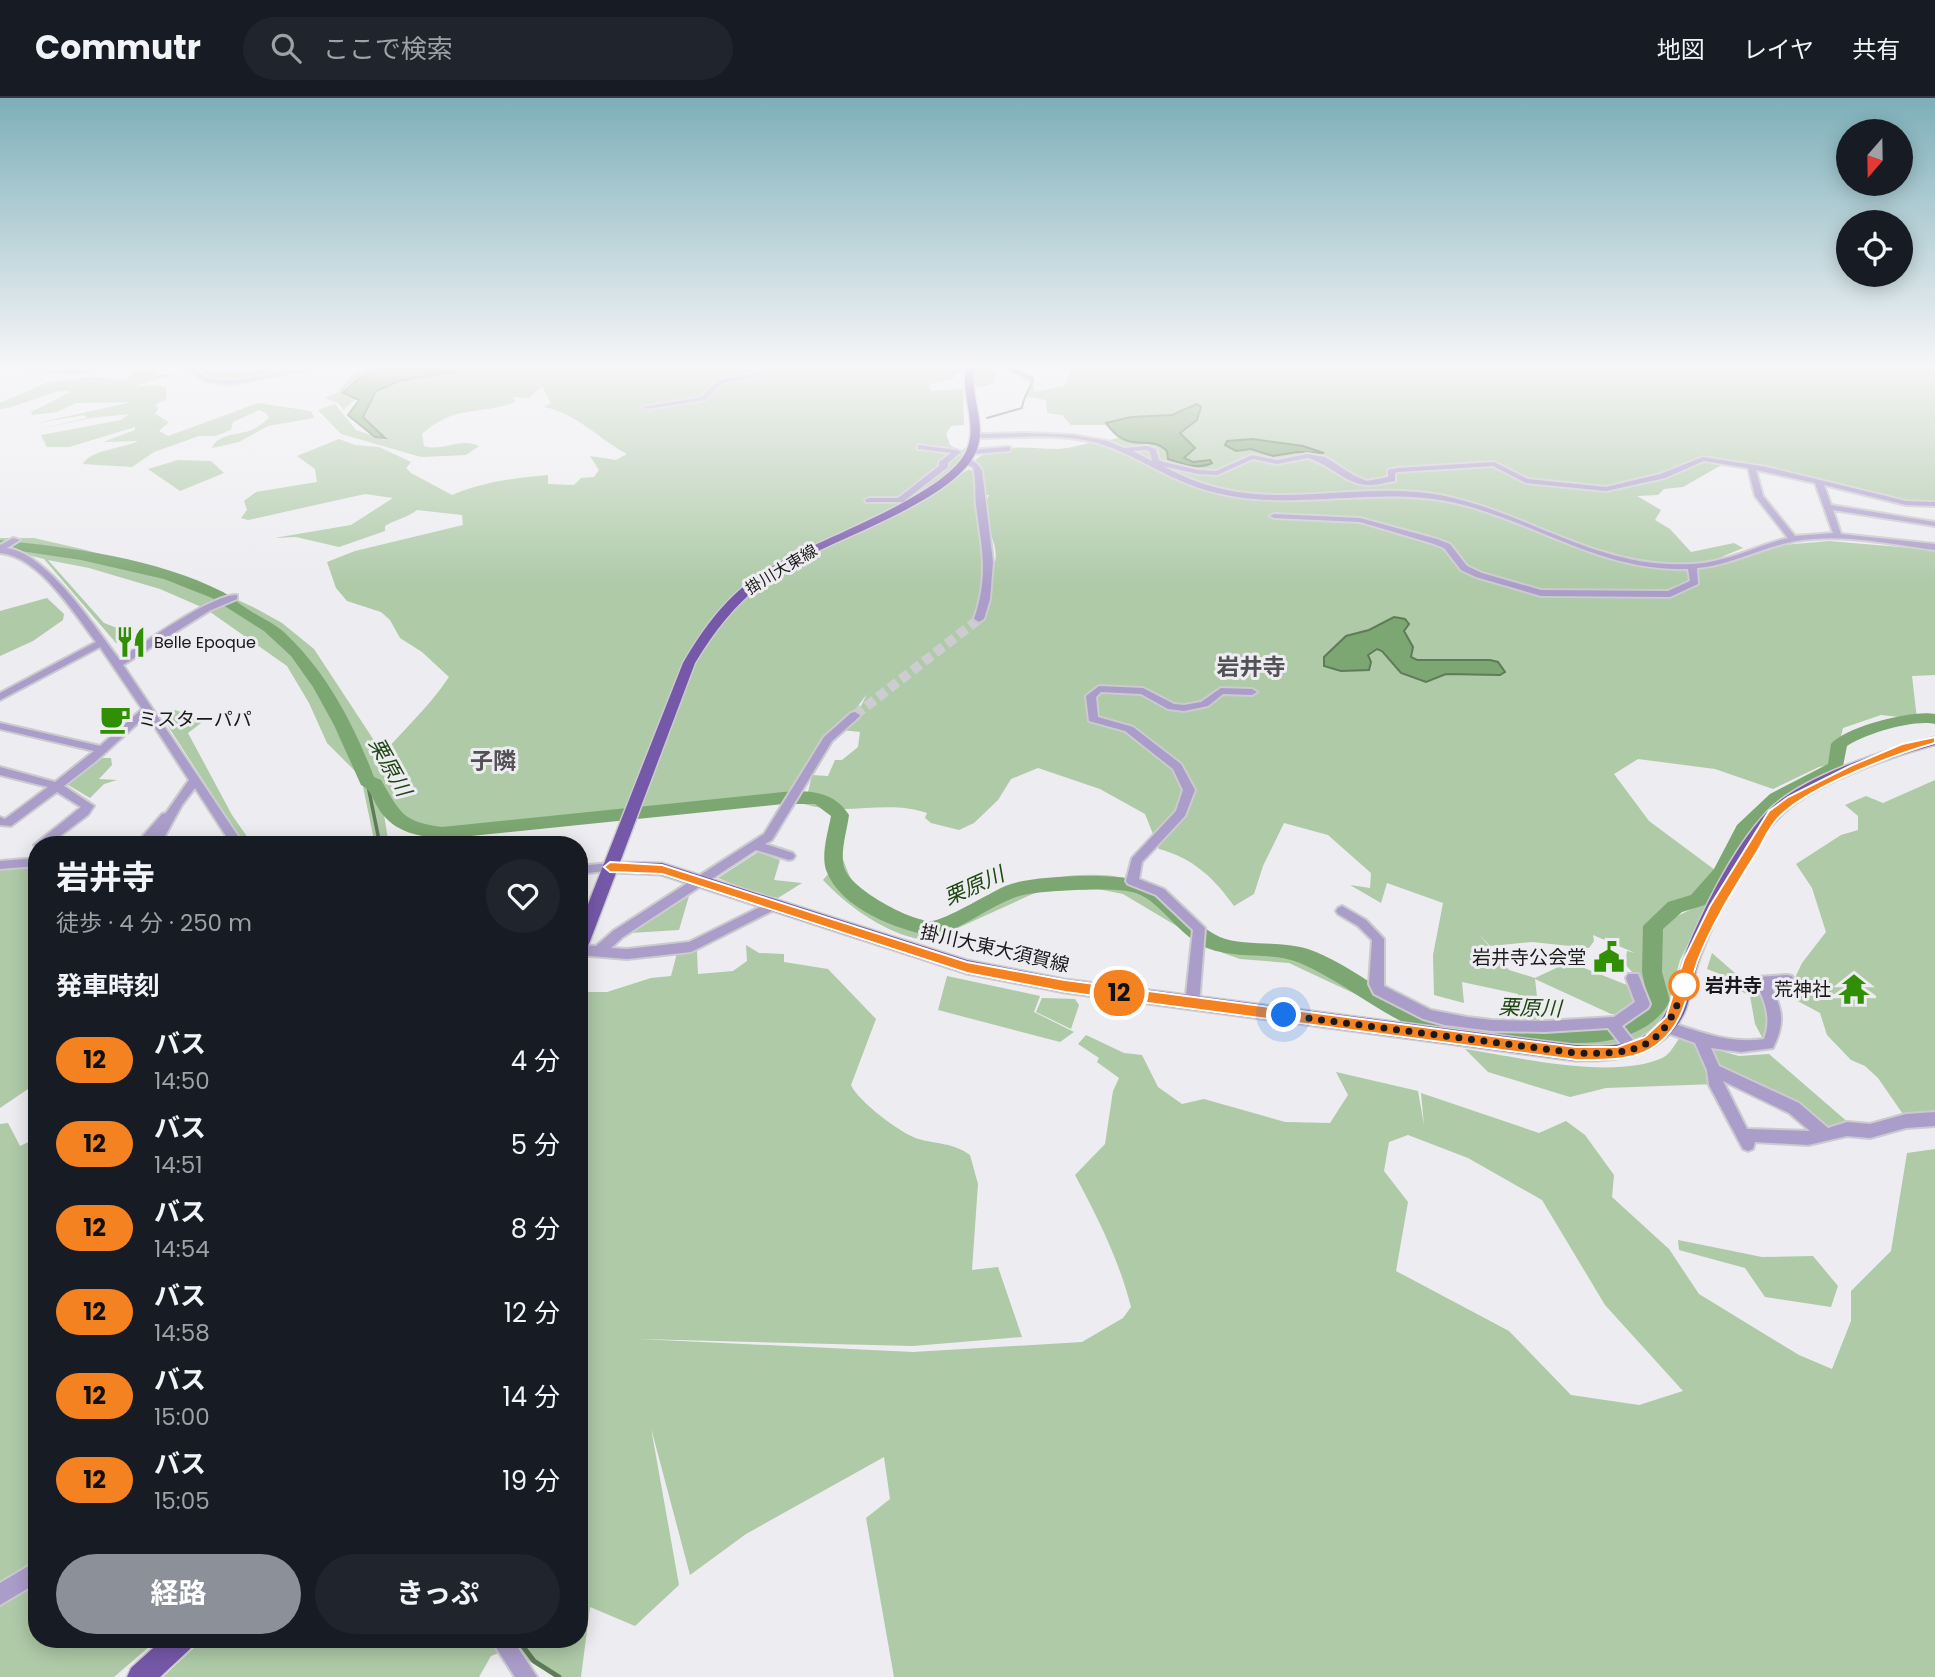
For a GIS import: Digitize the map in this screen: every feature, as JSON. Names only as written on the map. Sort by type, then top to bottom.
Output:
[{"type":"main road","name":"掛川大東線","points":[[588,926],[690,663],[702,638],[723,610],[744,589],[770,572],[814,547],[905,506],[943,484],[968,457],[976,439]]},
{"type":"main road","points":[[1667,1027],[1678,1005],[1691,959],[1717,906],[1773,814],[1792,800],[1854,769],[1906,747],[1935,741]]},
{"type":"main road","name":"掛川大東大須賀線","points":[[610,867],[662,869],[967,967],[1065,986],[1192,1003],[1427,1024],[1576,1053],[1617,1054],[1651,1042],[1667,1027]]},
{"type":"main road","points":[[140,1677],[172,1648]]},
{"type":"street","points":[[1078,439],[1122,450],[1170,474],[1211,490],[1278,499],[1434,497],[1488,510],[1608,556],[1638,564],[1692,566],[1722,562],[1793,538],[1838,537],[1931,546]]},
{"type":"street","points":[[869,500],[900,500],[957,452],[921,447]]},
{"type":"street","points":[[1122,450],[1147,448],[1153,451],[1156,461],[1162,464],[1217,473],[1252,457],[1277,461],[1307,456],[1322,459],[1352,478],[1367,483],[1392,479],[1391,472],[1397,470],[1494,464],[1526,481],[1606,489],[1662,476],[1703,459],[1752,467],[1906,503],[1935,504]]},
{"type":"street","points":[[968,457],[1007,449]]},
{"type":"street","points":[[968,457],[978,471],[985,535],[990,554],[987,600],[979,619]]},
{"type":"street","points":[[1752,467],[1759,496],[1793,538]]},
{"type":"street","points":[[928,479],[943,484]]},
{"type":"street","points":[[1819,482],[1838,537]]},
{"type":"street","points":[[1827,507],[1935,524]]},
{"type":"street","points":[[1274,516],[1334,516],[1397,530],[1447,546],[1464,568],[1479,575],[1541,593],[1670,594],[1695,582],[1692,566]]},
{"type":"street","points":[[1915,521],[1931,546]]},
{"type":"street","points":[[1,549],[16,540]]},
{"type":"street","points":[[1,549],[17,552],[53,580],[118,664],[232,836]]},
{"type":"street","points":[[118,664],[215,605],[234,597]]},
{"type":"street","points":[[0,697],[102,642]]},
{"type":"street","points":[[1192,1003],[1197,936],[1160,892],[1132,881],[1136,862],[1181,813],[1188,800],[1189,790],[1177,767],[1129,729],[1093,719],[1091,696],[1099,690],[1143,691],[1172,706],[1184,708],[1204,704],[1221,691],[1252,692]]},
{"type":"street","points":[[0,821],[6,823],[56,786],[122,727],[149,709]]},
{"type":"street","points":[[598,952],[618,934],[704,881],[772,833],[832,734],[855,715]]},
{"type":"street","points":[[0,726],[100,749]]},
{"type":"street","points":[[0,771],[56,786],[88,806],[52,836]]},
{"type":"street","points":[[159,836],[194,780]]},
{"type":"street","points":[[149,836],[174,809]]},
{"type":"street","points":[[757,846],[789,856]]},
{"type":"street","points":[[16,863],[28,854]]},
{"type":"street","points":[[0,865],[28,862]]},
{"type":"street","points":[[588,869],[610,867]]},
{"type":"street","points":[[588,951],[658,953],[691,947],[774,905]]},
{"type":"street","points":[[1342,911],[1362,923],[1378,939],[1376,984],[1379,990],[1427,1024],[1465,1022],[1564,1028],[1615,1027],[1643,1004],[1633,978]]},
{"type":"street","points":[[1667,1027],[1730,1047],[1747,1048],[1768,1044],[1776,1030],[1776,1009],[1762,981],[1787,980]]},
{"type":"street","points":[[1615,1027],[1633,1049]]},
{"type":"street","points":[[1700,1039],[1714,1070],[1716,1085],[1746,1139],[1808,1138],[1847,1129],[1870,1131],[1906,1121],[1935,1119]]},
{"type":"street","points":[[1714,1070],[1794,1108],[1826,1135]]},
{"type":"street","points":[[0,1595],[28,1577]]},
{"type":"street","points":[[507,1648],[527,1677]]},
{"type":"shaded area","points":[[43,439],[96,439],[69,447],[47,447]]},
{"type":"shaded area","points":[[112,439],[191,439],[154,452],[132,467],[83,464],[100,452],[138,441],[103,442]]},
{"type":"shaded area","points":[[221,439],[245,439],[212,448]]},
{"type":"shaded area","points":[[339,439],[355,445],[379,447],[411,462],[406,468],[411,473],[452,495],[499,481],[548,475],[548,484],[574,485],[581,478],[594,477],[599,470],[590,456],[616,460],[627,454],[603,439],[948,439],[950,445],[958,450],[945,465],[966,447],[958,463],[924,498],[969,469],[973,472],[978,534],[983,553],[981,584],[991,571],[995,549],[986,518],[985,507],[989,495],[982,495],[983,469],[973,462],[982,455],[1002,449],[1061,449],[1090,443],[1066,439],[1095,443],[1115,439],[1935,439],[1935,504],[1907,503],[1725,463],[1683,487],[1664,489],[1658,495],[1637,496],[1661,510],[1655,520],[1670,529],[1691,552],[1734,543],[1743,548],[1714,560],[1709,568],[1783,545],[1829,541],[1935,550],[1935,675],[1912,676],[1917,719],[1881,715],[1843,728],[1834,764],[1819,767],[1773,789],[1715,769],[1638,759],[1614,774],[1649,821],[1715,870],[1696,894],[1660,916],[1661,924],[1710,900],[1680,960],[1666,1013],[1654,1029],[1636,1041],[1619,1045],[1568,1044],[1454,1030],[1413,1021],[1289,963],[1240,959],[1223,953],[1201,939],[1204,933],[1230,943],[1273,945],[1314,956],[1421,1012],[1565,1029],[1624,1015],[1611,1014],[1535,979],[1540,1023],[1525,1021],[1518,994],[1462,982],[1464,1003],[1434,995],[1433,955],[1443,903],[1387,883],[1381,903],[1350,885],[1370,888],[1371,873],[1328,835],[1284,823],[1263,866],[1254,894],[1234,906],[1202,870],[1159,849],[1145,814],[1100,789],[1038,768],[1011,779],[998,800],[974,823],[959,830],[931,823],[925,818],[927,813],[912,809],[836,809],[804,804],[802,801],[808,792],[812,775],[828,776],[835,760],[842,760],[858,747],[860,732],[841,730],[856,716],[867,694],[793,793],[602,816],[424,830],[400,820],[378,779],[388,836],[373,836],[361,777],[327,743],[309,703],[287,666],[206,609],[160,589],[89,568],[48,560],[104,623],[133,634],[116,643],[44,559],[0,548],[0,538],[34,538],[86,550],[201,583],[282,623],[314,649],[377,745],[374,765],[449,677],[422,652],[400,638],[390,620],[381,612],[347,601],[336,588],[327,562],[355,551],[463,525],[462,515],[417,510],[385,526],[385,531],[339,547],[296,537],[274,538],[351,525],[393,498],[365,494],[248,520],[241,518],[247,510],[244,501],[256,492],[317,482],[315,469],[297,456]],"holes":[[[1478,933],[1490,946],[1532,942],[1589,948],[1594,941],[1593,935],[1635,953],[1627,951],[1625,964],[1639,980],[1635,994],[1627,985],[1569,962],[1535,978],[1509,970]]]},
{"type":"shaded area","points":[[357,439],[423,439],[424,446],[431,447],[465,443],[479,446],[466,455],[421,457]]},
{"type":"shaded area","points":[[1123,439],[1186,439],[1195,448],[1184,458],[1193,462],[1210,460],[1212,463],[1190,466],[1168,459],[1167,451],[1160,446]]},
{"type":"shaded area","points":[[1252,439],[1303,446],[1324,453],[1297,452],[1273,456],[1251,449],[1236,451],[1225,445],[1227,441]]},
{"type":"shaded area","points":[[178,460],[211,461],[224,473],[180,491],[148,469]]},
{"type":"shaded area","points":[[47,598],[64,614],[63,620],[33,641],[0,656],[0,611]]},
{"type":"shaded area","points":[[1394,617],[1405,619],[1409,624],[1404,631],[1413,647],[1411,657],[1417,660],[1490,660],[1498,662],[1505,672],[1500,675],[1446,674],[1426,682],[1401,673],[1382,651],[1377,649],[1368,655],[1371,662],[1369,670],[1341,671],[1324,666],[1324,657],[1346,636],[1369,630]]},
{"type":"shaded area","points":[[175,710],[205,720],[188,733],[232,815],[247,836],[239,836],[164,720]]},
{"type":"shaded area","points":[[98,758],[111,758],[112,765],[99,779],[117,780],[104,784],[90,798],[65,783]]},
{"type":"shaded area","points":[[1935,780],[1935,1116],[1905,1117],[1878,1078],[1865,1066],[1851,1060],[1827,1035],[1820,1013],[1768,985],[1794,980],[1802,963],[1826,932],[1812,888],[1796,864],[1841,835],[1858,830],[1858,816],[1845,805],[1866,796],[1883,803]]},
{"type":"shaded area","points":[[758,852],[780,860],[774,880],[802,883],[778,898],[760,895],[718,878]]},
{"type":"shaded area","points":[[842,857],[851,879],[861,891],[894,910],[930,922],[945,920],[987,896],[1012,887],[1054,878],[1097,875],[1138,882],[1155,890],[1194,927],[1190,934],[1123,894],[1098,889],[1037,892],[949,932],[941,939],[914,938],[889,929],[864,915],[823,880]]},
{"type":"shaded area","points":[[28,863],[28,1089],[0,1108],[0,865]]},
{"type":"shaded area","points":[[689,896],[679,930],[630,933]]},
{"type":"shaded area","points":[[746,945],[759,953],[784,954],[784,962],[828,969],[876,1019],[851,1085],[871,1108],[901,1130],[918,1139],[952,1146],[970,1155],[978,1184],[972,1270],[998,1267],[1022,1337],[913,1346],[639,1339],[913,1352],[1082,1342],[1123,1318],[1131,1307],[1120,1273],[1100,1223],[1075,1175],[1105,1144],[1113,1091],[1119,1078],[1097,1062],[1099,1058],[1078,1044],[1086,1035],[1124,1053],[1142,1055],[1158,1087],[1182,1104],[1204,1099],[1285,1122],[1330,1123],[1348,1095],[1336,1072],[1418,1091],[1424,1125],[1421,1093],[1539,1133],[1566,1121],[1585,1135],[1614,1175],[1612,1197],[1669,1249],[1699,1294],[1799,1355],[1832,1369],[1851,1321],[1851,1291],[1891,1251],[1907,1153],[1935,1149],[1935,1677],[894,1677],[866,1518],[890,1499],[884,1457],[746,1534],[690,1575],[651,1428],[679,1585],[635,1626],[590,1607],[588,1623],[588,992],[607,992],[651,978],[671,976],[677,953],[697,951],[698,974],[733,971],[747,961]],"holes":[[[1408,1135],[1468,1158],[1542,1200],[1605,1305],[1683,1391],[1639,1405],[1571,1395],[1509,1331],[1396,1271],[1408,1202],[1384,1171],[1389,1142]]]},
{"type":"shaded area","points":[[1712,953],[1744,981],[1762,981],[1774,1014],[1764,1041],[1755,1024],[1750,996],[1734,987],[1738,981],[1707,969]]},
{"type":"shaded area","points":[[947,976],[1040,996],[1034,1012],[1074,1032],[1060,1042],[938,1010]]},
{"type":"shaded area","points":[[1042,998],[1075,999],[1079,1005],[1071,1029],[1036,1012]]},
{"type":"shaded area","points":[[1681,1036],[1698,1044],[1716,1084],[1606,1088],[1570,1097],[1488,1072],[1465,1049],[1566,1065],[1620,1067],[1644,1064],[1664,1057]]},
{"type":"shaded area","points":[[1707,1047],[1739,1056],[1769,1054],[1850,1124],[1822,1132],[1718,1068]]},
{"type":"shaded area","points":[[8,1123],[20,1146],[28,1142],[28,1648],[148,1648],[114,1677],[0,1677],[0,1124]]},
{"type":"shaded area","points":[[1678,1240],[1762,1257],[1813,1256],[1838,1286],[1831,1307],[1765,1297],[1745,1268],[1679,1250]]},
{"type":"shaded area","points":[[194,1648],[585,1648],[581,1677],[555,1677],[509,1649],[491,1656],[479,1677],[163,1677]]},
{"type":"waterway","name":"栗原川","points":[[0,544],[81,556],[169,576],[217,595],[274,632],[309,669],[343,725],[367,781],[375,784],[392,815],[407,826],[442,833],[783,798],[815,798],[829,803],[840,815],[834,856],[835,869],[840,879],[863,899],[909,923],[935,929],[1013,890],[1055,885],[1130,884],[1149,890],[1192,929],[1212,942],[1232,948],[1272,949],[1304,956],[1426,1023],[1482,1031],[1600,1033],[1625,1026],[1648,1014],[1659,1001],[1652,972],[1653,926],[1675,907],[1698,900],[1721,873],[1743,829],[1776,798],[1836,767],[1839,744],[1851,736],[1876,728]]},
{"type":"waterway","name":"栗原川","points":[[1881,726],[1927,717],[1935,719]]},
{"type":"waterway","points":[[367,781],[378,836]]},
{"type":"waterway","points":[[524,1648],[534,1661],[559,1677]]},
{"type":"tunnel","points":[[855,715],[979,619]]},
{"type":"bus line","name":"12","points":[[610,867],[662,869],[890,945],[967,967],[1065,986],[1576,1053],[1617,1054],[1651,1042],[1673,1020],[1691,959],[1717,906],[1773,814],[1792,800],[1854,769],[1906,747],[1935,741]]},
{"type":"place","name":"Belle Epoque","points":[[131,642]]},
{"type":"place","name":"ミスターパパ","points":[[115,719]]},
{"type":"place","name":"岩井寺公会堂","points":[[1609,957]]},
{"type":"place","name":"岩井寺","points":[[1684,985]]},
{"type":"place","name":"荒神社","points":[[1854,989]]},
{"type":"district","name":"岩井寺","points":[[1251,667]]},
{"type":"district","name":"子隣","points":[[493,761]]},
{"type":"route","points":[[1284,1015],[1576,1053],[1617,1054],[1651,1042],[1662,1033],[1673,1020],[1685,982],[1684,985]]}]
